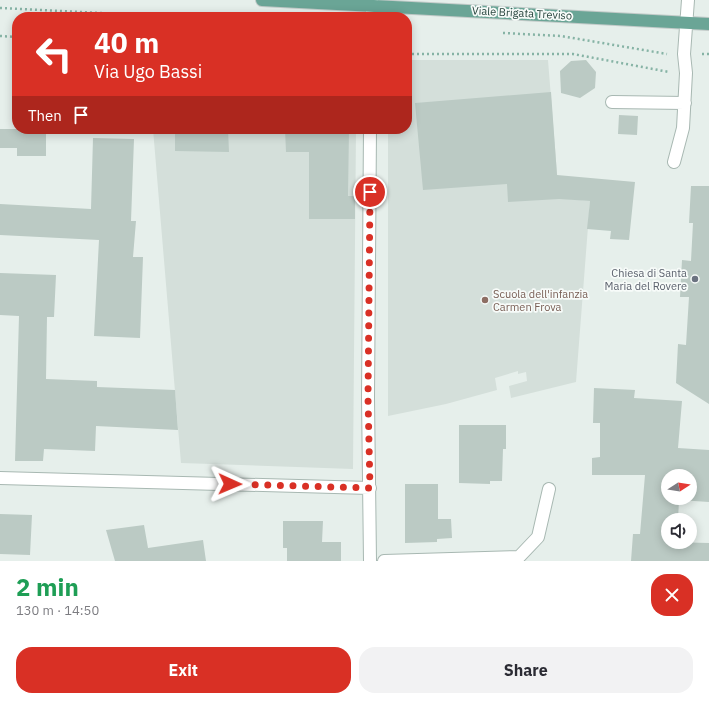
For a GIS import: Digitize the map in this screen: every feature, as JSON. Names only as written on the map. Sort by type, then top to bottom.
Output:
[{"type":"main road","name":"Viale Brigata Treviso","points":[[262,0],[709,24]]},
{"type":"street","points":[[674,162],[683,128],[686,73],[684,54],[688,0]]},
{"type":"street","points":[[612,102],[685,103]]},
{"type":"street","points":[[370,134],[368,398],[370,561]]},
{"type":"street","points":[[0,478],[370,488]]},
{"type":"street","points":[[384,561],[519,557],[538,537],[549,489]]},
{"type":"path","points":[[0,8],[81,12]]},
{"type":"path","points":[[497,32],[561,36],[666,54],[709,54]]},
{"type":"path","points":[[0,36],[12,37]]},
{"type":"path","points":[[412,54],[573,54],[663,72],[686,73]]},
{"type":"shaded area","name":"Scuola dell'infanzia Carmen Frova","points":[[412,60],[548,60],[559,198],[590,201],[576,382],[511,398],[509,386],[527,381],[526,372],[518,374],[518,371],[495,378],[497,390],[446,404],[388,416],[388,134],[412,134]]},
{"type":"shaded area","points":[[153,134],[356,134],[353,469],[181,463]]},
{"type":"building","points":[[586,60],[596,72],[595,88],[580,98],[561,93],[560,71],[571,61]]},
{"type":"building","points":[[551,92],[557,175],[635,182],[629,240],[610,239],[611,231],[587,229],[590,201],[559,199],[508,202],[507,184],[423,190],[415,103]]},
{"type":"building","points":[[619,115],[638,116],[637,135],[618,134]]},
{"type":"building","points":[[0,129],[12,129],[12,134],[46,134],[46,156],[17,156],[17,148],[0,148]]},
{"type":"building","points":[[175,134],[228,134],[229,152],[175,151]]},
{"type":"building","points":[[285,134],[349,134],[348,196],[355,196],[355,219],[309,219],[309,152],[286,152]]},
{"type":"building","points":[[93,138],[134,139],[131,221],[136,221],[133,257],[143,257],[140,338],[94,336],[99,240],[0,235],[0,204],[91,209]]},
{"type":"building","name":"Chiesa di Santa Maria del Rovere","points":[[691,186],[709,186],[709,404],[676,383],[678,344],[686,345],[689,297],[680,297],[682,260],[691,261],[693,223],[689,223]]},
{"type":"building","points":[[0,273],[56,275],[54,317],[47,317],[46,379],[97,381],[97,387],[175,390],[178,430],[96,426],[95,451],[44,449],[43,461],[15,461],[19,316],[0,315]]},
{"type":"building","points":[[594,388],[635,390],[634,398],[682,401],[678,448],[709,450],[709,502],[697,501],[697,469],[661,469],[661,505],[679,505],[678,513],[661,513],[661,549],[697,549],[697,543],[709,543],[709,561],[631,561],[633,534],[640,534],[645,475],[592,475],[592,458],[600,457],[600,423],[593,423]]},
{"type":"building","points":[[459,425],[506,425],[506,449],[503,449],[502,481],[490,481],[490,484],[459,483]]},
{"type":"building","points":[[405,484],[438,484],[438,519],[451,519],[452,538],[437,539],[437,542],[405,543]]},
{"type":"building","points":[[0,514],[32,515],[30,555],[0,554]]},
{"type":"building","points":[[283,521],[323,521],[322,542],[341,542],[341,561],[287,561],[287,548],[283,548]]},
{"type":"building","points":[[144,525],[148,548],[203,540],[206,561],[115,561],[106,530]]},
{"type":"place","name":"Chiesa di Santa Maria del Rovere","points":[[695,279]]},
{"type":"place","name":"Scuola dell'infanzia Carmen Frova","points":[[485,300]]},
{"type":"route","points":[[230,484],[370,488],[368,398],[370,192]]}]
